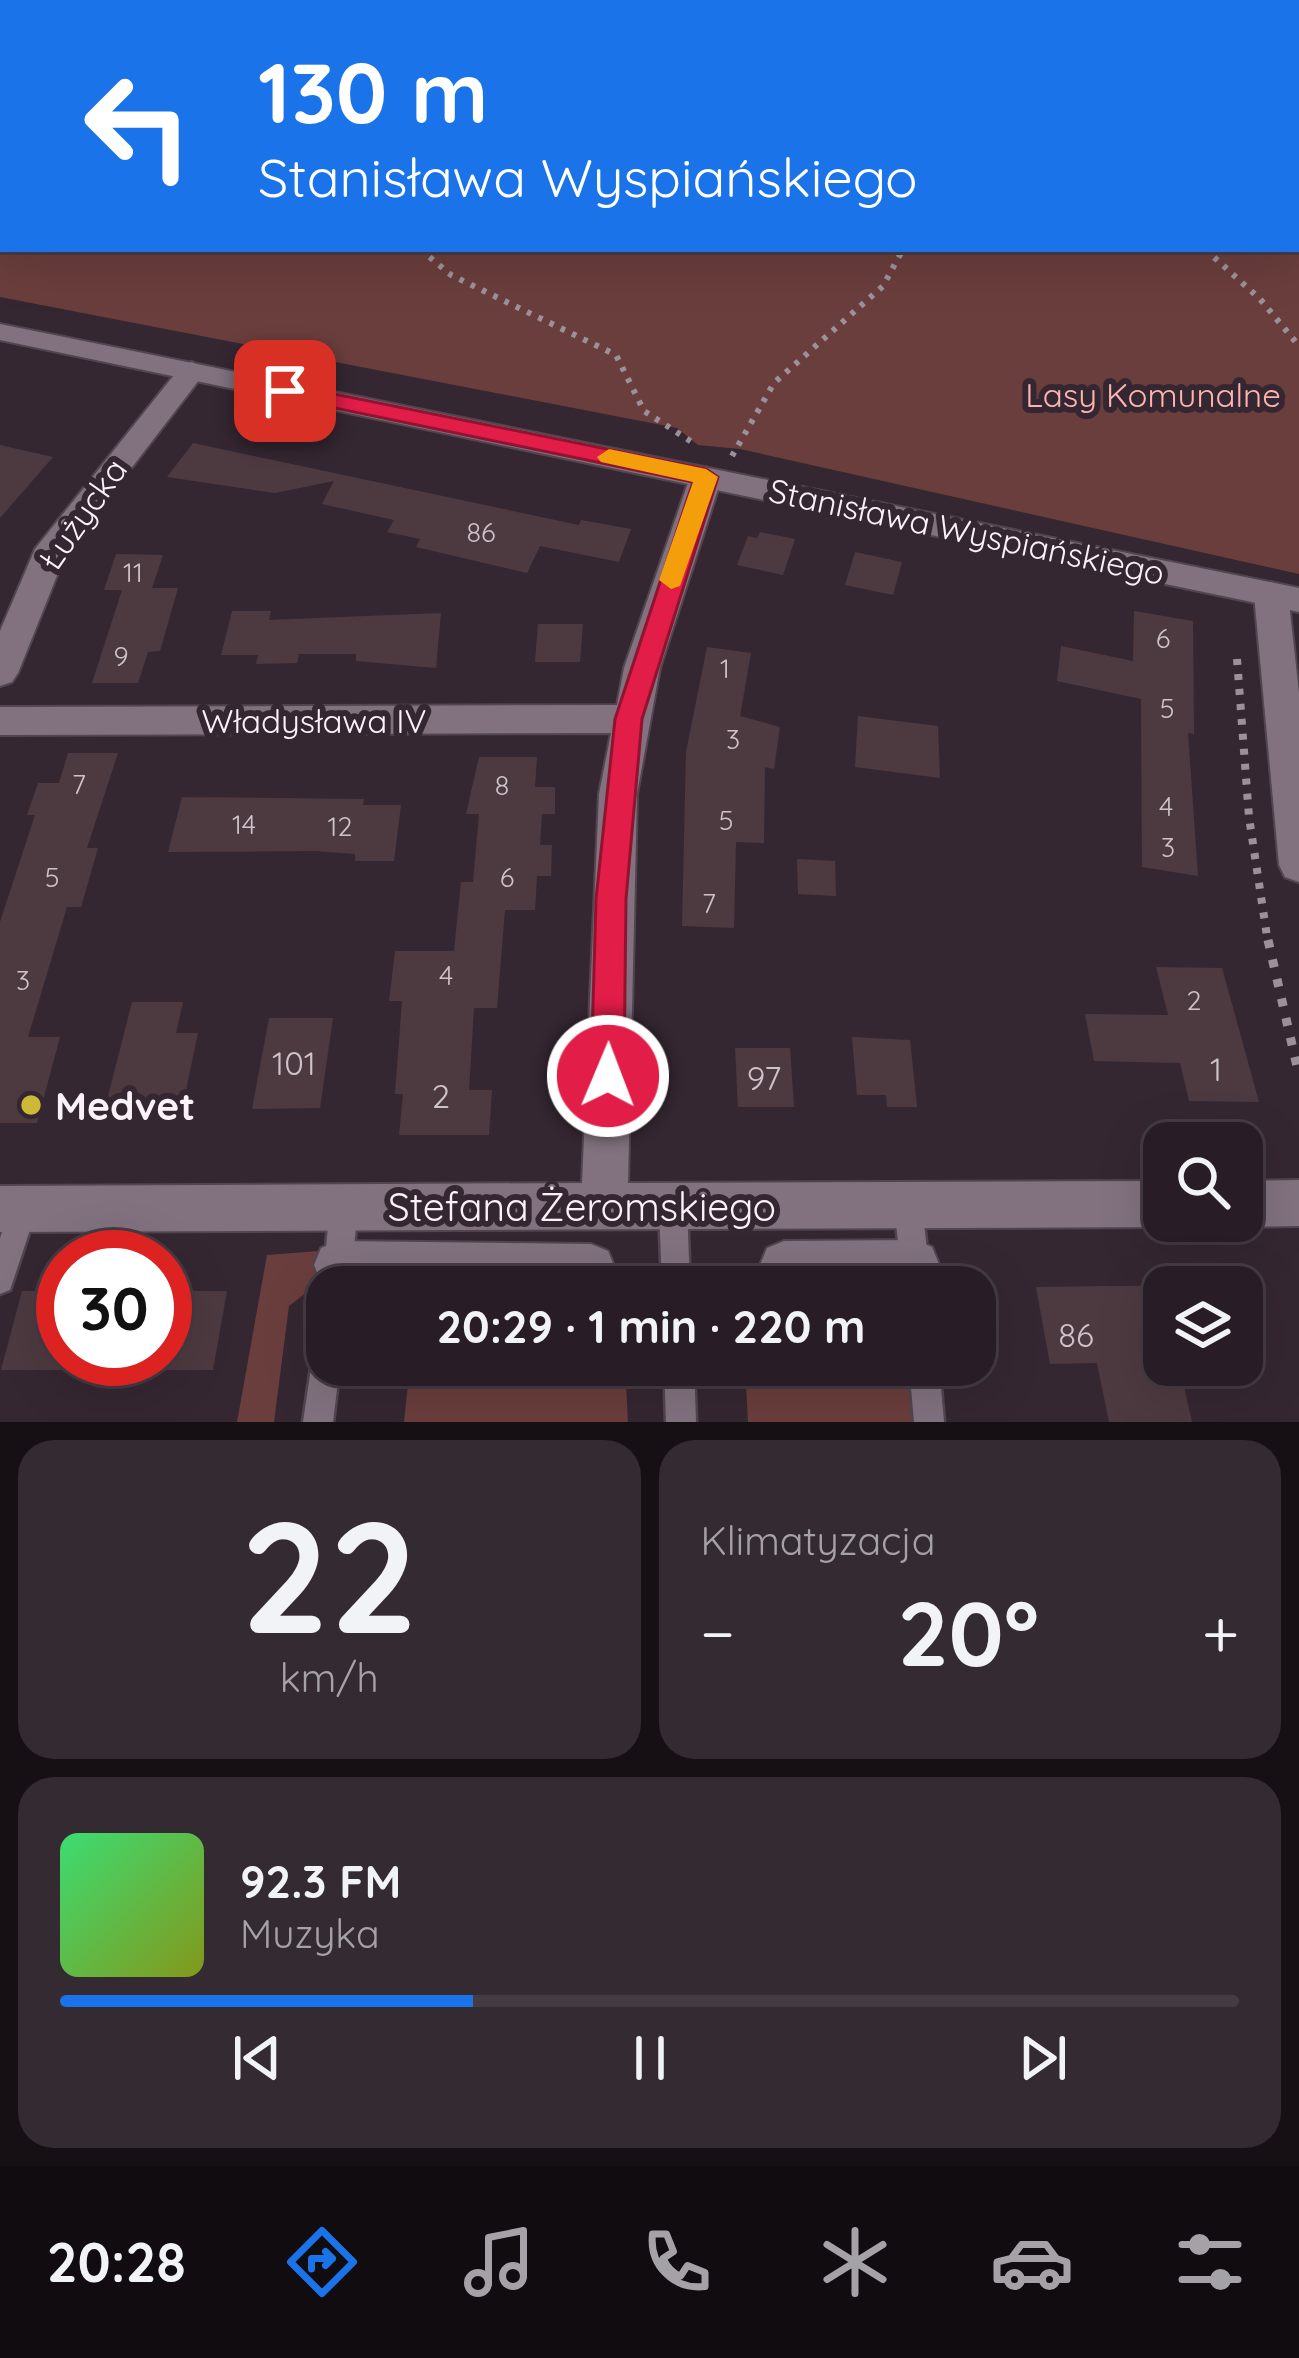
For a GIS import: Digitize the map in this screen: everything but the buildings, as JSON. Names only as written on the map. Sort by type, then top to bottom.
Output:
[{"type":"street","name":"Stanisława Wyspiańskiego","points":[[0,332],[1285,597]]},
{"type":"street","name":"Łużycka","points":[[0,673],[51,549],[192,371]]},
{"type":"street","points":[[604,1206],[611,899],[628,719],[706,477]]},
{"type":"street","points":[[1285,597],[1299,866]]},
{"type":"street","name":"Władysława IV","points":[[0,721],[628,719]]},
{"type":"street","name":"Stefana Żeromskiego","points":[[12,1209],[1143,1204]]},
{"type":"street","points":[[1263,1204],[1299,1204]]},
{"type":"street","points":[[784,1265],[797,1266]]},
{"type":"lane","points":[[908,1205],[915,1266]]},
{"type":"lane","points":[[673,1206],[675,1266]]},
{"type":"lane","points":[[338,1266],[344,1207]]},
{"type":"lane","points":[[0,1280],[12,1209]]},
{"type":"lane","points":[[318,1422],[323,1386]]},
{"type":"lane","points":[[680,1386],[681,1422]]},
{"type":"lane","points":[[926,1386],[929,1422]]},
{"type":"path","points":[[424,252],[451,275],[616,356],[644,411],[698,446],[706,477],[740,449],[774,383],[862,307],[901,252]]},
{"type":"path","points":[[1208,252],[1260,299],[1299,346]]},
{"type":"path","points":[[1237,656],[1246,831],[1299,1075]]},
{"type":"green space","name":"Lasy Komunalne","points":[[0,252],[1299,252],[1299,574],[740,449],[698,445],[677,428],[0,297]]},
{"type":"green space","points":[[319,1251],[317,1266],[306,1266],[306,1293],[289,1306],[274,1422],[237,1422],[267,1255]]},
{"type":"green space","points":[[408,1386],[626,1386],[628,1422],[404,1422]]},
{"type":"green space","points":[[746,1386],[909,1386],[913,1422],[748,1422]]},
{"type":"slow traffic","points":[[609,457],[706,477],[671,580]]},
{"type":"place","name":"Medvet","points":[[31,1105]]},
{"type":"route","points":[[285,391],[706,477],[628,719],[611,899],[608,1076]]}]
